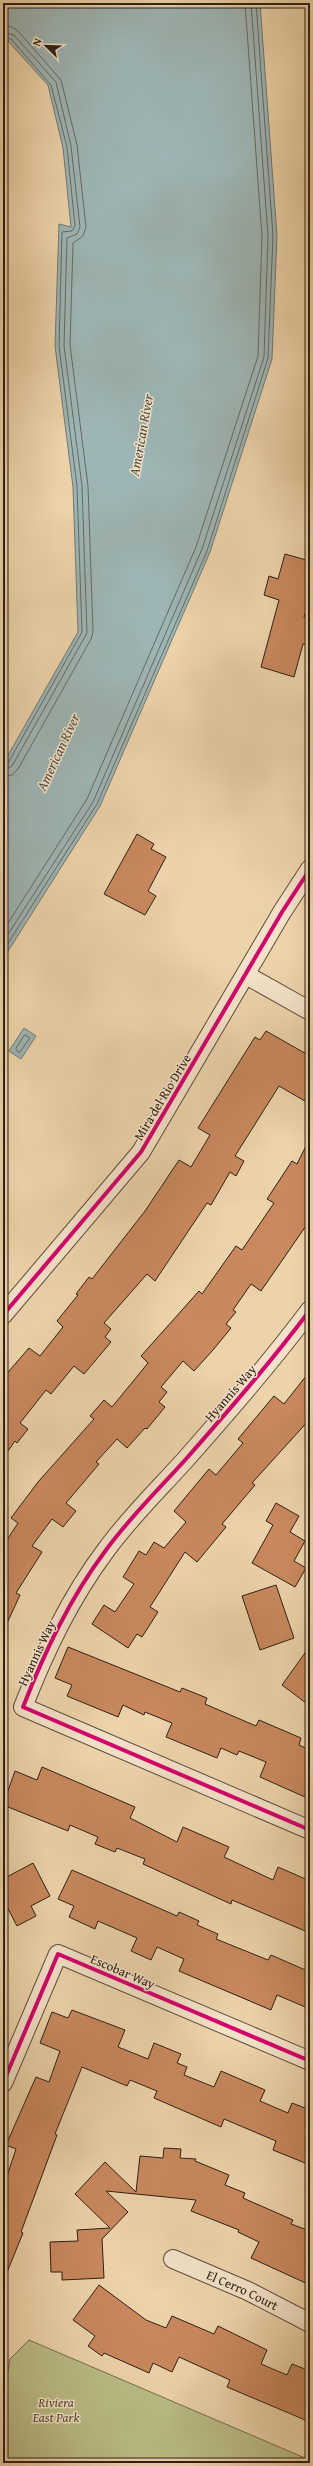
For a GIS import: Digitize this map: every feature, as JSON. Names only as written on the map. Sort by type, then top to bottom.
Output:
[{"type":"street","name":"Mira del Rio Drive","points":[[3,1315],[140,1152],[282,912],[310,869]]},
{"type":"street","points":[[246,975],[310,1011]]},
{"type":"street","name":"Hyannis Way","points":[[310,1310],[244,1394],[132,1517],[106,1550],[60,1623],[41,1661],[23,1707],[310,1830]]},
{"type":"street","name":"Escobar Way","points":[[3,2083],[58,1954],[310,2061]]},
{"type":"street","name":"El Cerro Court","points":[[173,2259],[248,2291],[310,2323]]},
{"type":"green space","name":"Riviera East Park","points":[[29,2340],[305,2458],[302,2463],[3,2463],[3,2398],[10,2359]]},
{"type":"water","name":"American River","points":[[3,3],[260,3],[277,236],[272,359],[210,552],[100,806],[3,959],[3,764],[78,632],[73,487],[55,346],[59,224],[71,227],[63,148],[48,85],[8,41],[3,41]]},
{"type":"water","points":[[24,1028],[36,1036],[21,1059],[9,1051]]},
{"type":"building","points":[[285,554],[310,561],[310,598],[304,617],[310,619],[310,646],[303,644],[294,677],[261,667],[279,600],[264,595],[269,576],[278,579]]},
{"type":"building","points":[[137,834],[154,844],[151,849],[166,857],[148,891],[156,896],[145,915],[104,894]]},
{"type":"building","points":[[266,1031],[310,1056],[310,1104],[279,1086],[235,1156],[244,1161],[236,1176],[230,1172],[211,1205],[207,1203],[155,1281],[147,1274],[104,1323],[111,1329],[105,1337],[111,1342],[84,1374],[74,1366],[51,1394],[46,1390],[20,1423],[28,1429],[17,1443],[15,1441],[3,1458],[3,1378],[29,1348],[40,1356],[63,1327],[57,1321],[78,1295],[76,1294],[89,1277],[92,1279],[145,1211],[179,1160],[191,1167],[210,1135],[198,1128],[255,1037],[260,1040]]},
{"type":"building","points":[[310,1138],[310,1220],[261,1291],[251,1284],[233,1310],[236,1312],[226,1324],[231,1328],[213,1350],[194,1371],[183,1361],[161,1387],[167,1392],[159,1402],[165,1407],[147,1429],[145,1428],[127,1448],[117,1439],[96,1462],[99,1464],[66,1503],[76,1511],[63,1527],[52,1519],[32,1546],[42,1552],[16,1593],[20,1595],[3,1632],[3,1546],[18,1523],[11,1518],[38,1482],[94,1419],[90,1416],[104,1400],[112,1407],[148,1363],[141,1356],[199,1291],[202,1294],[236,1246],[242,1250],[274,1203],[267,1199],[292,1161],[297,1164]]},
{"type":"building","points":[[310,1371],[310,1419],[252,1483],[255,1485],[222,1524],[226,1527],[197,1562],[185,1552],[150,1607],[158,1612],[142,1637],[137,1634],[128,1648],[92,1624],[104,1605],[115,1612],[134,1584],[123,1577],[139,1551],[146,1555],[154,1542],[164,1548],[186,1522],[174,1511],[209,1469],[216,1475],[243,1443],[238,1439],[274,1396],[284,1404]]},
{"type":"building","points":[[276,1503],[299,1516],[290,1532],[305,1541],[294,1561],[306,1568],[295,1587],[252,1563],[273,1525],[266,1521]]},
{"type":"building","points":[[276,1585],[294,1638],[260,1650],[242,1596]]},
{"type":"building","points":[[310,1646],[310,1706],[282,1685]]},
{"type":"building","points":[[68,1647],[180,1692],[182,1688],[207,1698],[205,1704],[256,1726],[259,1720],[301,1738],[299,1745],[310,1750],[310,1787],[305,1797],[260,1777],[266,1762],[239,1751],[237,1755],[221,1748],[217,1758],[166,1737],[172,1723],[145,1712],[144,1715],[123,1705],[118,1717],[67,1696],[72,1685],[55,1678]]},
{"type":"building","points":[[42,1767],[135,1807],[130,1818],[177,1842],[183,1827],[229,1847],[224,1857],[273,1880],[278,1867],[310,1881],[310,1933],[232,1900],[231,1904],[143,1864],[145,1859],[117,1848],[115,1852],[95,1844],[98,1837],[70,1825],[68,1831],[3,1805],[15,1771],[37,1780]]},
{"type":"building","points":[[33,1863],[50,1896],[31,1906],[36,1916],[17,1926],[3,1899],[3,1879]]},
{"type":"building","points":[[72,1870],[177,1916],[179,1912],[199,1921],[197,1925],[218,1934],[216,1939],[268,1960],[271,1955],[310,1972],[310,2009],[277,1995],[271,2010],[179,1971],[184,1959],[157,1947],[151,1960],[131,1951],[137,1938],[98,1921],[95,1929],[69,1917],[74,1906],[58,1899]]},
{"type":"building","points":[[72,2010],[125,2030],[118,2047],[148,2059],[154,2043],[181,2054],[177,2063],[187,2067],[184,2075],[214,2087],[221,2071],[265,2090],[260,2101],[288,2113],[292,2103],[310,2110],[310,2165],[273,2150],[276,2141],[224,2119],[221,2127],[154,2098],[157,2091],[130,2080],[127,2086],[82,2067],[55,2134],[57,2135],[21,2232],[23,2233],[3,2282],[3,2188],[16,2149],[6,2145],[36,2077],[49,2082],[60,2051],[40,2043],[52,2012],[68,2018]]},
{"type":"building","points":[[164,2148],[181,2149],[180,2158],[196,2159],[195,2161],[229,2175],[225,2185],[245,2193],[243,2198],[293,2220],[291,2224],[310,2231],[310,2285],[251,2258],[259,2242],[238,2232],[239,2230],[191,2211],[196,2200],[106,2191],[128,2212],[102,2239],[104,2278],[62,2280],[62,2272],[51,2272],[50,2242],[78,2241],[77,2230],[110,2228],[75,2194],[105,2162],[136,2192],[140,2156],[163,2158]]},
{"type":"building","points":[[99,2285],[146,2320],[166,2328],[172,2316],[214,2334],[218,2326],[267,2350],[261,2364],[287,2375],[292,2364],[310,2371],[310,2422],[227,2387],[230,2380],[179,2357],[172,2372],[153,2363],[149,2373],[104,2353],[102,2356],[88,2346],[95,2336],[73,2320]]},
{"type":"cycle path","points":[[3,1315],[141,1152],[282,912],[310,869]]},
{"type":"cycle path","points":[[310,1310],[250,1386],[135,1515],[106,1550],[81,1587],[59,1626],[49,1645],[23,1707],[310,1830]]},
{"type":"cycle path","points":[[3,2083],[58,1954],[310,2061]]}]
